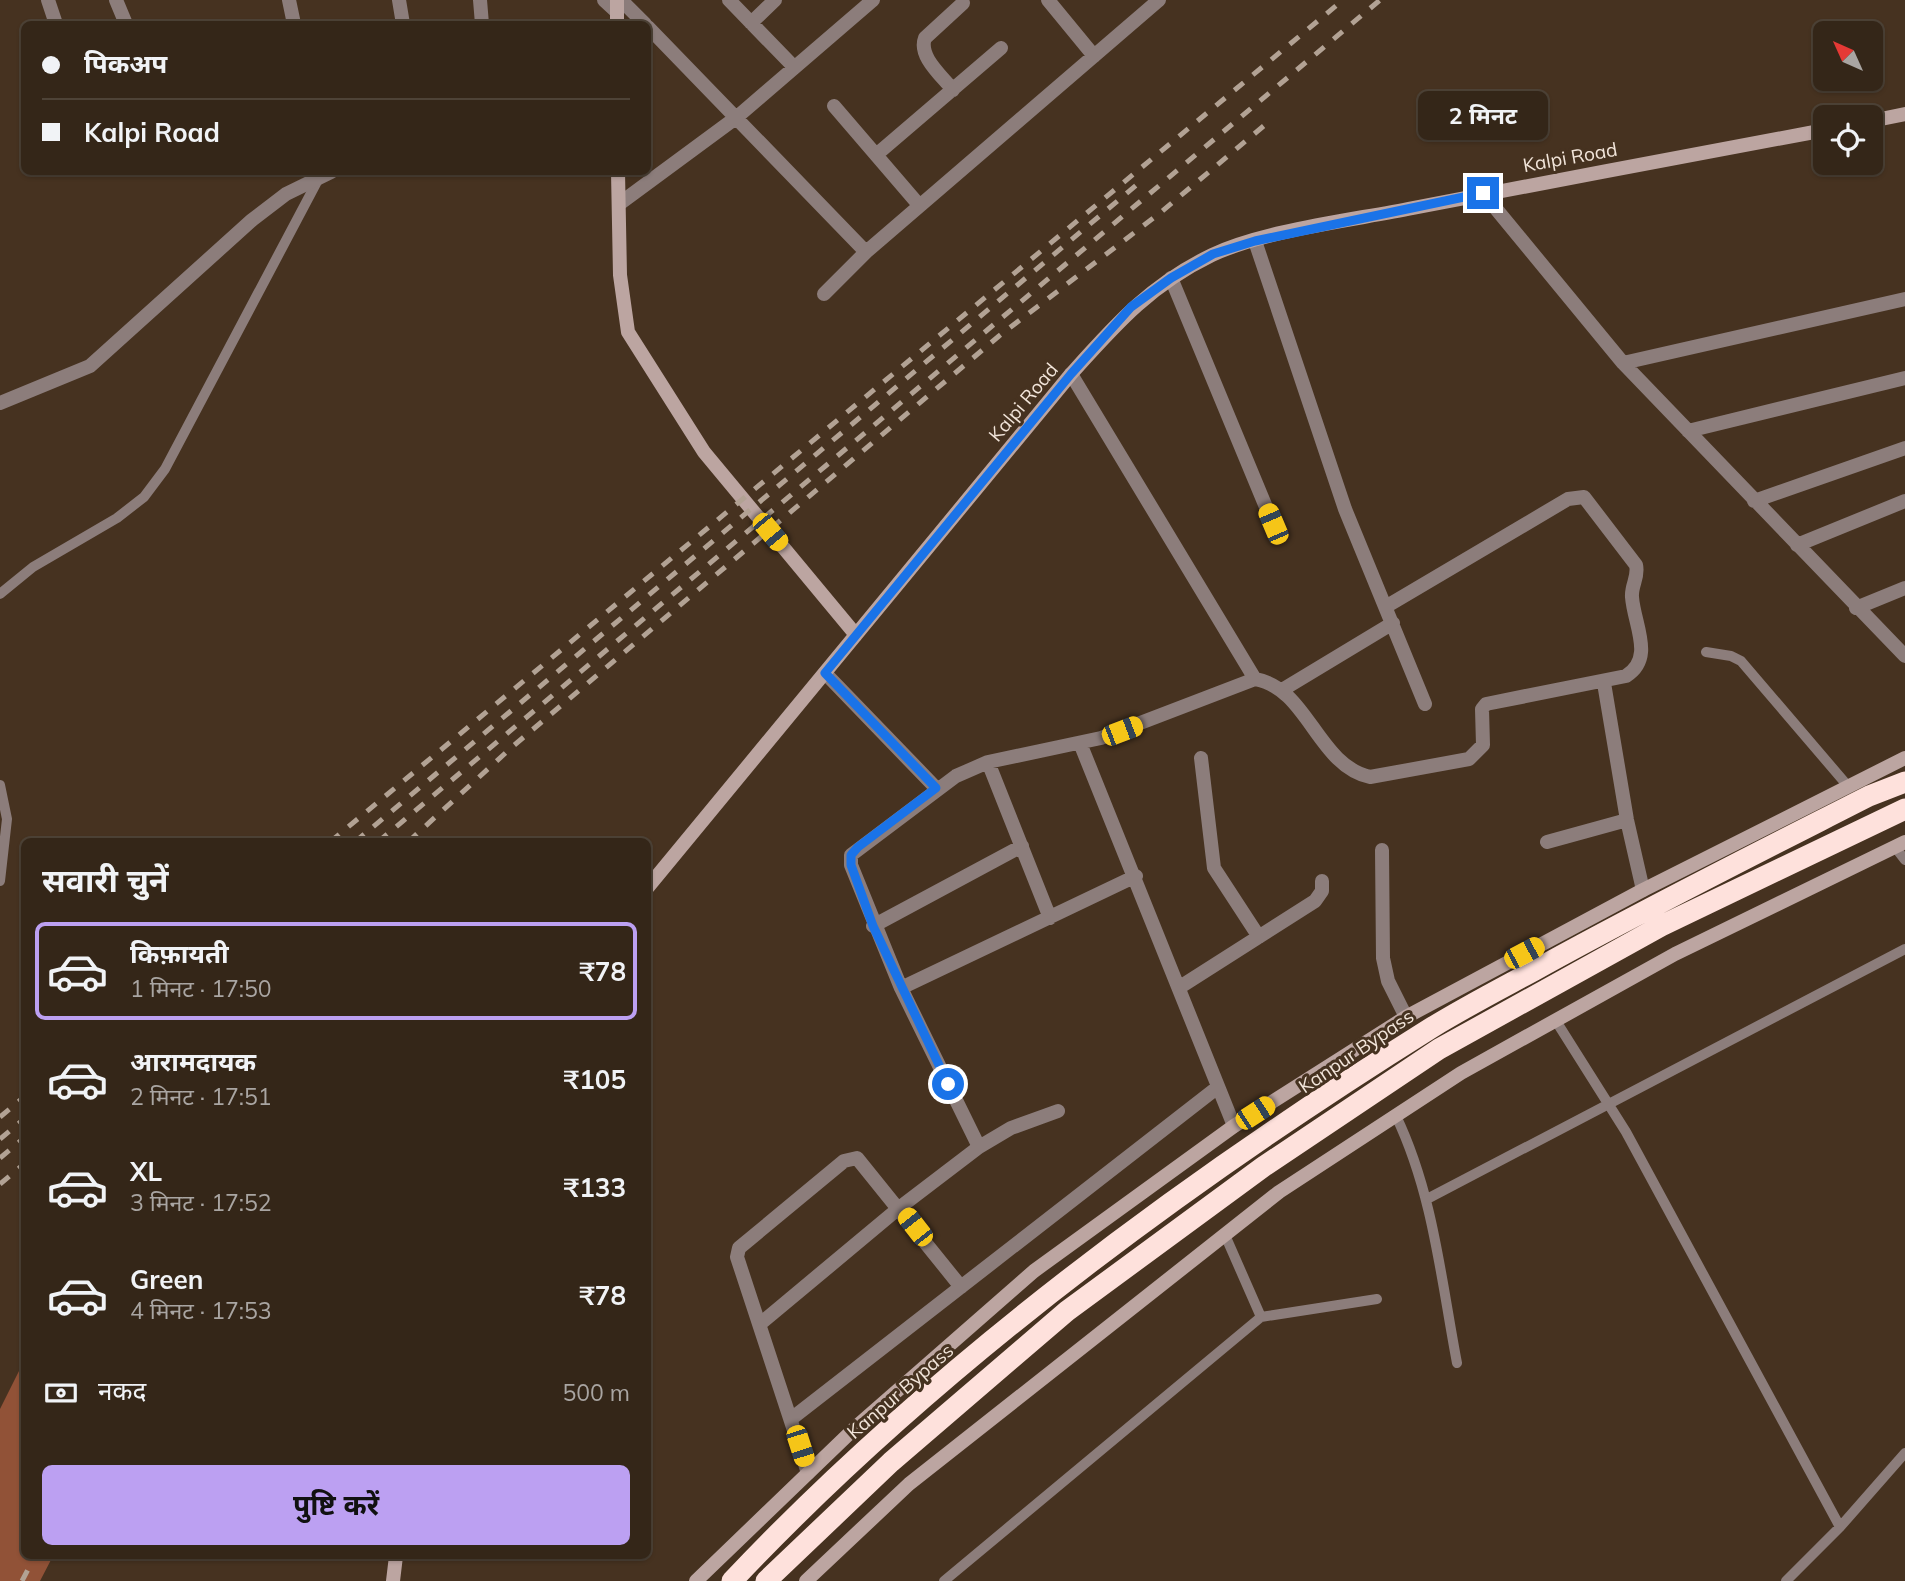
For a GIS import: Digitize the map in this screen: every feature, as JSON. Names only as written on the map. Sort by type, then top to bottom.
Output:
[{"type":"highway","name":"Kanpur Bypass","points":[[732,1581],[875,1440],[1055,1291],[1252,1147],[1433,1027],[1857,787],[1899,784]]},
{"type":"highway","points":[[766,1581],[891,1462],[1067,1311],[1263,1167],[1439,1049],[1661,926],[1898,812]]},
{"type":"main road","points":[[1883,119],[1905,114]]},
{"type":"main road","name":"Kalpi Road","points":[[651,883],[1071,374],[1131,307],[1171,278],[1213,254],[1255,241],[1483,193],[1813,132]]},
{"type":"main road","points":[[618,175],[620,275],[628,332],[704,452],[856,635]]},
{"type":"main road","points":[[696,1581],[857,1426],[1034,1271],[1234,1126],[1406,1017],[1643,890],[1857,787],[1877,770],[1905,758]]},
{"type":"main road","points":[[806,1581],[909,1484],[1279,1192],[1461,1073],[1675,954],[1900,844]]},
{"type":"main road","points":[[393,1581],[396,1559]]},
{"type":"street","points":[[48,0],[55,21]]},
{"type":"street","points":[[116,0],[125,21]]},
{"type":"street","points":[[289,0],[293,21]]},
{"type":"street","points":[[399,0],[402,21]]},
{"type":"street","points":[[480,0],[482,21]]},
{"type":"street","points":[[604,0],[638,21]]},
{"type":"street","points":[[729,0],[794,67]]},
{"type":"street","points":[[751,23],[775,0]]},
{"type":"street","points":[[619,204],[737,117],[873,0]]},
{"type":"street","points":[[1048,0],[1094,56]]},
{"type":"street","points":[[824,293],[919,205],[1160,0]]},
{"type":"street","points":[[953,90],[925,54],[922,46],[925,37],[963,3]]},
{"type":"street","points":[[651,31],[866,252]]},
{"type":"street","points":[[876,155],[1001,48]]},
{"type":"street","points":[[834,106],[919,205]]},
{"type":"street","points":[[0,403],[90,366],[252,220],[286,194],[324,175]]},
{"type":"street","points":[[1483,193],[1623,363],[1905,656]]},
{"type":"street","points":[[1255,241],[1345,509],[1425,704]]},
{"type":"street","points":[[1171,278],[1273,524]]},
{"type":"street","points":[[1623,363],[1905,299]]},
{"type":"street","points":[[1071,374],[1255,679]]},
{"type":"street","points":[[1688,431],[1905,378]]},
{"type":"street","points":[[1754,501],[1905,448]]},
{"type":"street","points":[[979,1147],[873,926],[851,865],[851,855],[936,788],[988,762],[1080,743],[1122,731],[1255,679],[1269,681],[1282,690],[1338,760],[1358,775],[1370,777],[1475,756],[1483,745],[1482,709],[1493,701],[1604,683],[1626,676],[1641,664],[1643,655],[1631,596],[1638,572],[1631,557],[1584,497],[1569,499],[1387,606]]},
{"type":"street","points":[[1797,545],[1905,501]]},
{"type":"street","points":[[1856,608],[1905,588]]},
{"type":"street","points":[[1282,690],[1393,623]]},
{"type":"street","points":[[825,673],[936,788]]},
{"type":"street","points":[[1604,683],[1627,820],[1643,890]]},
{"type":"street","points":[[1080,743],[1136,876],[1234,1126]]},
{"type":"street","points":[[1201,758],[1214,869],[1259,937]]},
{"type":"street","points":[[988,762],[1050,918]]},
{"type":"street","points":[[1546,842],[1627,820]]},
{"type":"street","points":[[873,926],[1021,846]]},
{"type":"street","points":[[1382,850],[1383,958],[1388,981],[1406,1017]]},
{"type":"street","points":[[901,988],[1136,876]]},
{"type":"street","points":[[1180,987],[1315,901],[1322,891],[1322,881]]},
{"type":"street","points":[[791,1419],[1219,1087]]},
{"type":"street","points":[[760,1324],[899,1208],[979,1147],[1011,1128],[1058,1111]]},
{"type":"street","points":[[808,1473],[737,1257],[745,1240],[851,1157],[863,1162],[961,1287]]},
{"type":"lane","points":[[0,594],[33,567],[117,518],[144,498],[165,469],[325,175]]},
{"type":"lane","points":[[1706,652],[1731,656],[1741,661],[1857,787]]},
{"type":"lane","points":[[0,785],[7,819],[0,881]]},
{"type":"lane","points":[[1900,844],[1905,860]]},
{"type":"lane","points":[[1427,1199],[1905,950]]},
{"type":"lane","points":[[1556,1021],[1609,1103],[1840,1527]]},
{"type":"lane","points":[[1396,1116],[1413,1153],[1427,1199],[1457,1363]]},
{"type":"lane","points":[[1225,1235],[1261,1317]]},
{"type":"lane","points":[[944,1581],[1261,1317],[1377,1300]]},
{"type":"lane","points":[[1786,1581],[1840,1527],[1905,1454]]},
{"type":"building","points":[[21,1367],[21,1559],[51,1559],[40,1581],[0,1581],[0,1409]]},
{"type":"railway","points":[[335,838],[1343,0]]},
{"type":"railway","points":[[383,838],[1380,0]]},
{"type":"railway","points":[[412,838],[512,747],[999,336],[1160,213],[1266,124]]},
{"type":"railway","points":[[360,838],[1140,182]]},
{"type":"railway","points":[[0,1117],[21,1100]]},
{"type":"railway","points":[[0,1139],[21,1122]]},
{"type":"railway","points":[[0,1158],[21,1140]]},
{"type":"railway","points":[[0,1184],[21,1166]]},
{"type":"railway","points":[[22,1581],[33,1559]]},
{"type":"route","points":[[948,1084],[873,926],[851,865],[851,855],[858,847],[936,788],[825,673],[1071,374],[1131,307],[1171,278],[1213,254],[1255,241],[1483,193]]}]
